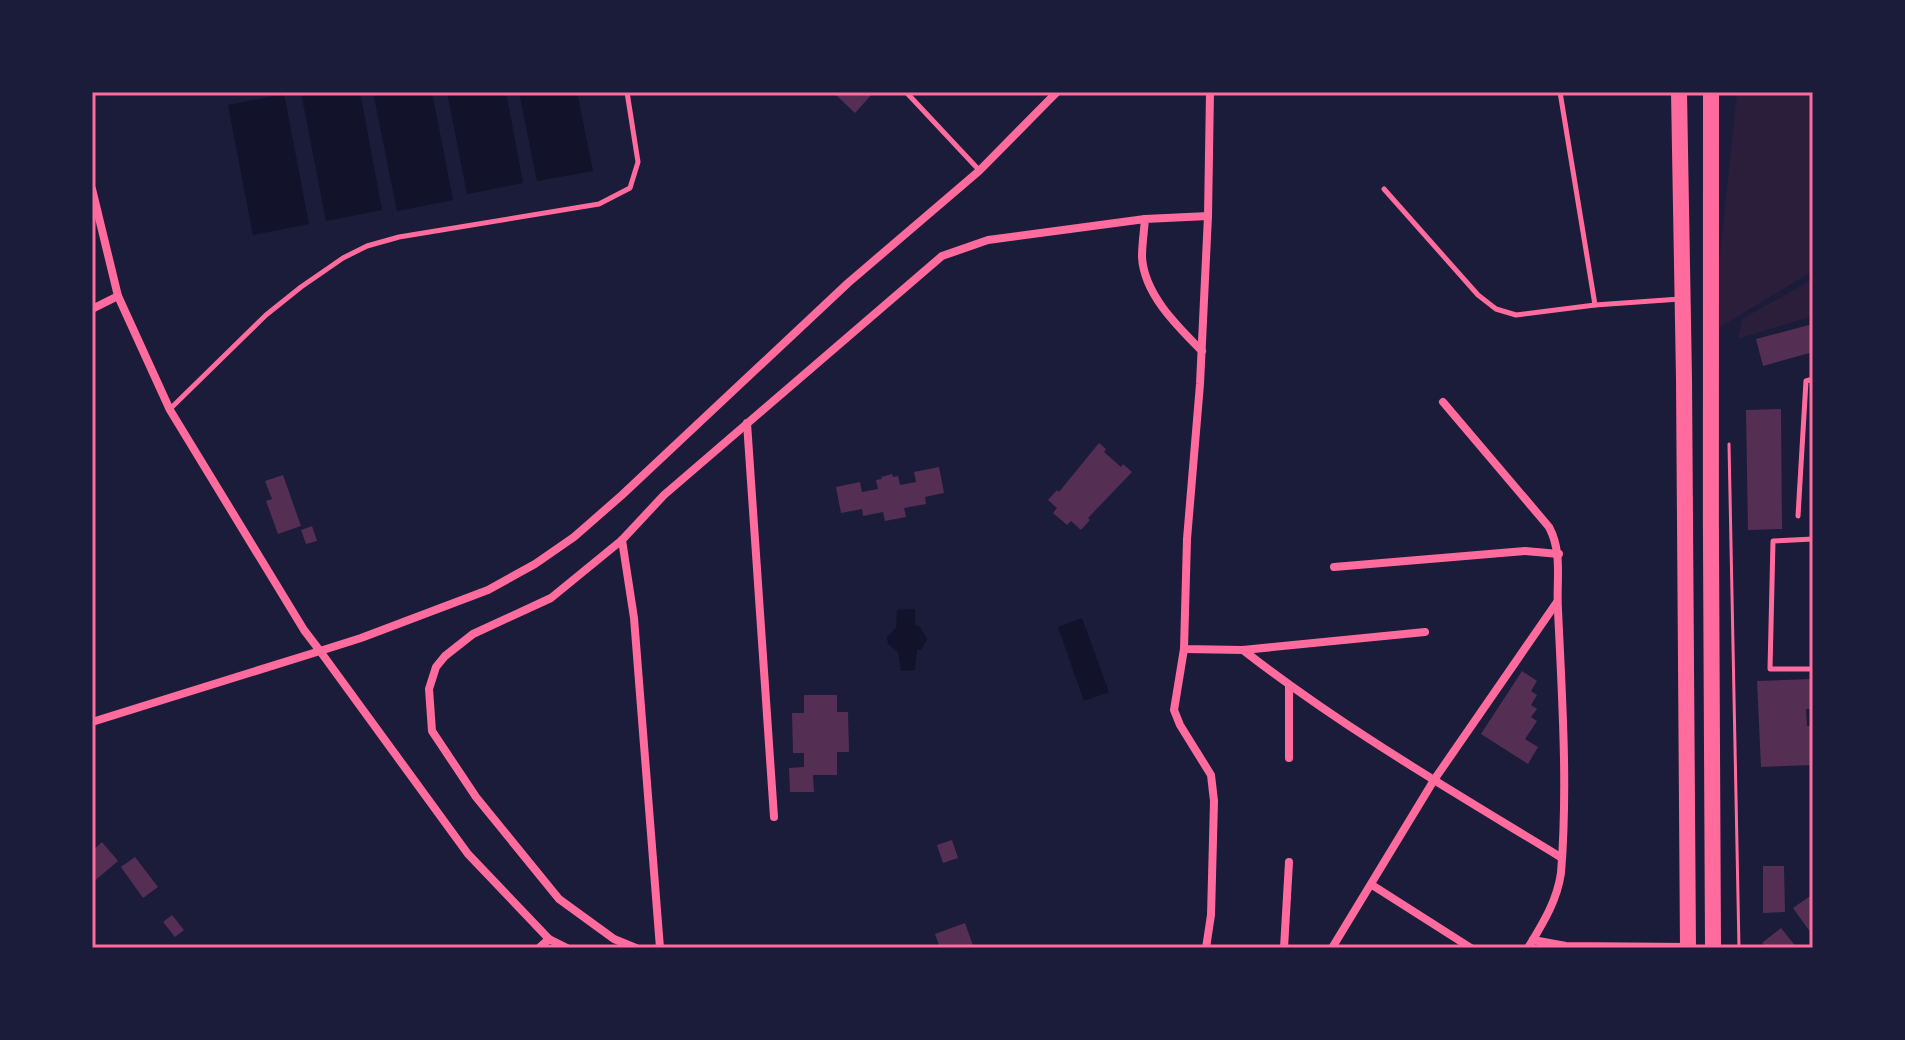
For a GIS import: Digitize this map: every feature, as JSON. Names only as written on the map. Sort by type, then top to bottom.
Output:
[{"type":"main road","points":[[1679,92],[1688,947]]},
{"type":"main road","points":[[1711,92],[1708,341],[1713,560],[1713,948]]},
{"type":"street","points":[[92,722],[361,638],[488,590],[535,564],[574,537],[622,495],[848,283],[979,171],[1057,92]]},
{"type":"street","points":[[1206,948],[1211,915],[1214,801],[1211,775],[1174,710],[1184,649],[1187,539],[1202,351],[1210,92]]},
{"type":"street","points":[[92,189],[118,296],[170,410],[304,630],[468,854],[549,939],[567,948]]},
{"type":"street","points":[[636,948],[614,939],[559,899],[486,810],[432,731],[429,689],[436,667],[473,634],[551,598],[622,540],[664,495],[942,256],[988,240],[1145,219],[1208,216]]},
{"type":"street","points":[[1145,219],[1142,256],[1145,272],[1166,312],[1202,351]]},
{"type":"street","points":[[92,309],[118,296]]},
{"type":"street","points":[[1443,402],[1549,527],[1559,554],[1557,601],[1563,719],[1562,858],[1559,888],[1531,944],[1688,947]]},
{"type":"street","points":[[747,423],[774,817]]},
{"type":"street","points":[[622,540],[634,618],[660,948]]},
{"type":"street","points":[[1334,567],[1525,551],[1559,554]]},
{"type":"street","points":[[1332,948],[1434,780],[1557,601]]},
{"type":"street","points":[[1184,649],[1243,650],[1425,632]]},
{"type":"street","points":[[1243,650],[1289,686],[1562,858]]},
{"type":"street","points":[[1289,686],[1289,758]]},
{"type":"street","points":[[1284,948],[1289,862]]},
{"type":"street","points":[[1372,885],[1471,948]]},
{"type":"street","points":[[539,948],[549,939]]},
{"type":"lane","points":[[170,410],[266,315],[343,258],[367,246],[399,237],[599,204],[630,188],[638,162],[627,92]]},
{"type":"lane","points":[[906,92],[979,171]]},
{"type":"lane","points":[[1560,92],[1595,305]]},
{"type":"lane","points":[[1384,189],[1478,295],[1496,309],[1516,315],[1681,299]]},
{"type":"lane","points":[[1798,516],[1806,381],[1813,379]]},
{"type":"lane","points":[[1813,539],[1773,541],[1770,669],[1813,669]]},
{"type":"path","points":[[1728,432],[1739,948]]},
{"type":"shaded area","points":[[301,92],[360,92],[382,210],[326,221]]},
{"type":"shaded area","points":[[373,92],[432,92],[453,200],[397,211]]},
{"type":"shaded area","points":[[447,92],[506,92],[523,183],[467,194]]},
{"type":"shaded area","points":[[519,92],[577,92],[593,171],[537,181]]},
{"type":"shaded area","points":[[1737,92],[1813,92],[1813,271],[1712,332]]},
{"type":"shaded area","points":[[284,94],[309,224],[253,235],[228,105]]},
{"type":"shaded area","points":[[1813,279],[1813,316],[1738,339],[1742,319]]},
{"type":"shaded area","points":[[915,609],[915,625],[920,627],[927,639],[921,650],[917,650],[915,670],[901,671],[898,652],[888,644],[887,636],[896,628],[897,610]]},
{"type":"shaded area","points":[[1082,618],[1109,692],[1084,701],[1058,627]]},
{"type":"building","points":[[874,92],[855,113],[835,94]]},
{"type":"building","points":[[1813,324],[1813,352],[1763,366],[1756,339]]},
{"type":"building","points":[[1781,409],[1782,529],[1748,530],[1746,410]]},
{"type":"building","points":[[1099,443],[1121,467],[1123,464],[1132,472],[1088,518],[1090,520],[1081,530],[1071,521],[1067,525],[1053,513],[1057,508],[1048,500],[1057,490],[1059,492]]},
{"type":"building","points":[[939,467],[944,493],[925,497],[926,504],[904,508],[906,517],[885,521],[883,512],[863,516],[862,509],[841,513],[836,487],[860,482],[862,492],[878,489],[876,480],[892,474],[893,477],[898,476],[900,485],[916,482],[914,472]]},
{"type":"building","points":[[283,475],[301,526],[278,534],[266,501],[272,499],[265,481]]},
{"type":"building","points":[[312,526],[317,541],[306,544],[301,530]]},
{"type":"building","points":[[1522,671],[1537,681],[1531,691],[1537,695],[1531,705],[1537,709],[1531,717],[1537,721],[1525,739],[1538,747],[1528,764],[1481,734]]},
{"type":"building","points":[[1812,679],[1813,709],[1806,709],[1807,726],[1813,726],[1813,765],[1761,767],[1757,681]]},
{"type":"building","points":[[804,695],[837,695],[837,712],[848,712],[849,752],[837,752],[837,775],[813,775],[814,792],[790,792],[789,768],[804,767],[804,753],[793,753],[792,713],[804,713]]},
{"type":"building","points":[[952,840],[958,858],[943,863],[937,845]]},
{"type":"building","points":[[102,842],[118,861],[92,883],[92,851]]},
{"type":"building","points":[[135,857],[158,887],[143,898],[121,867]]},
{"type":"building","points":[[1763,866],[1784,866],[1785,912],[1763,913]]},
{"type":"building","points":[[1813,894],[1813,936],[1793,908]]},
{"type":"building","points":[[172,915],[184,930],[175,937],[163,922]]},
{"type":"building","points":[[965,923],[974,948],[940,948],[935,934]]},
{"type":"building","points":[[1781,928],[1797,948],[1766,948],[1762,943]]}]
